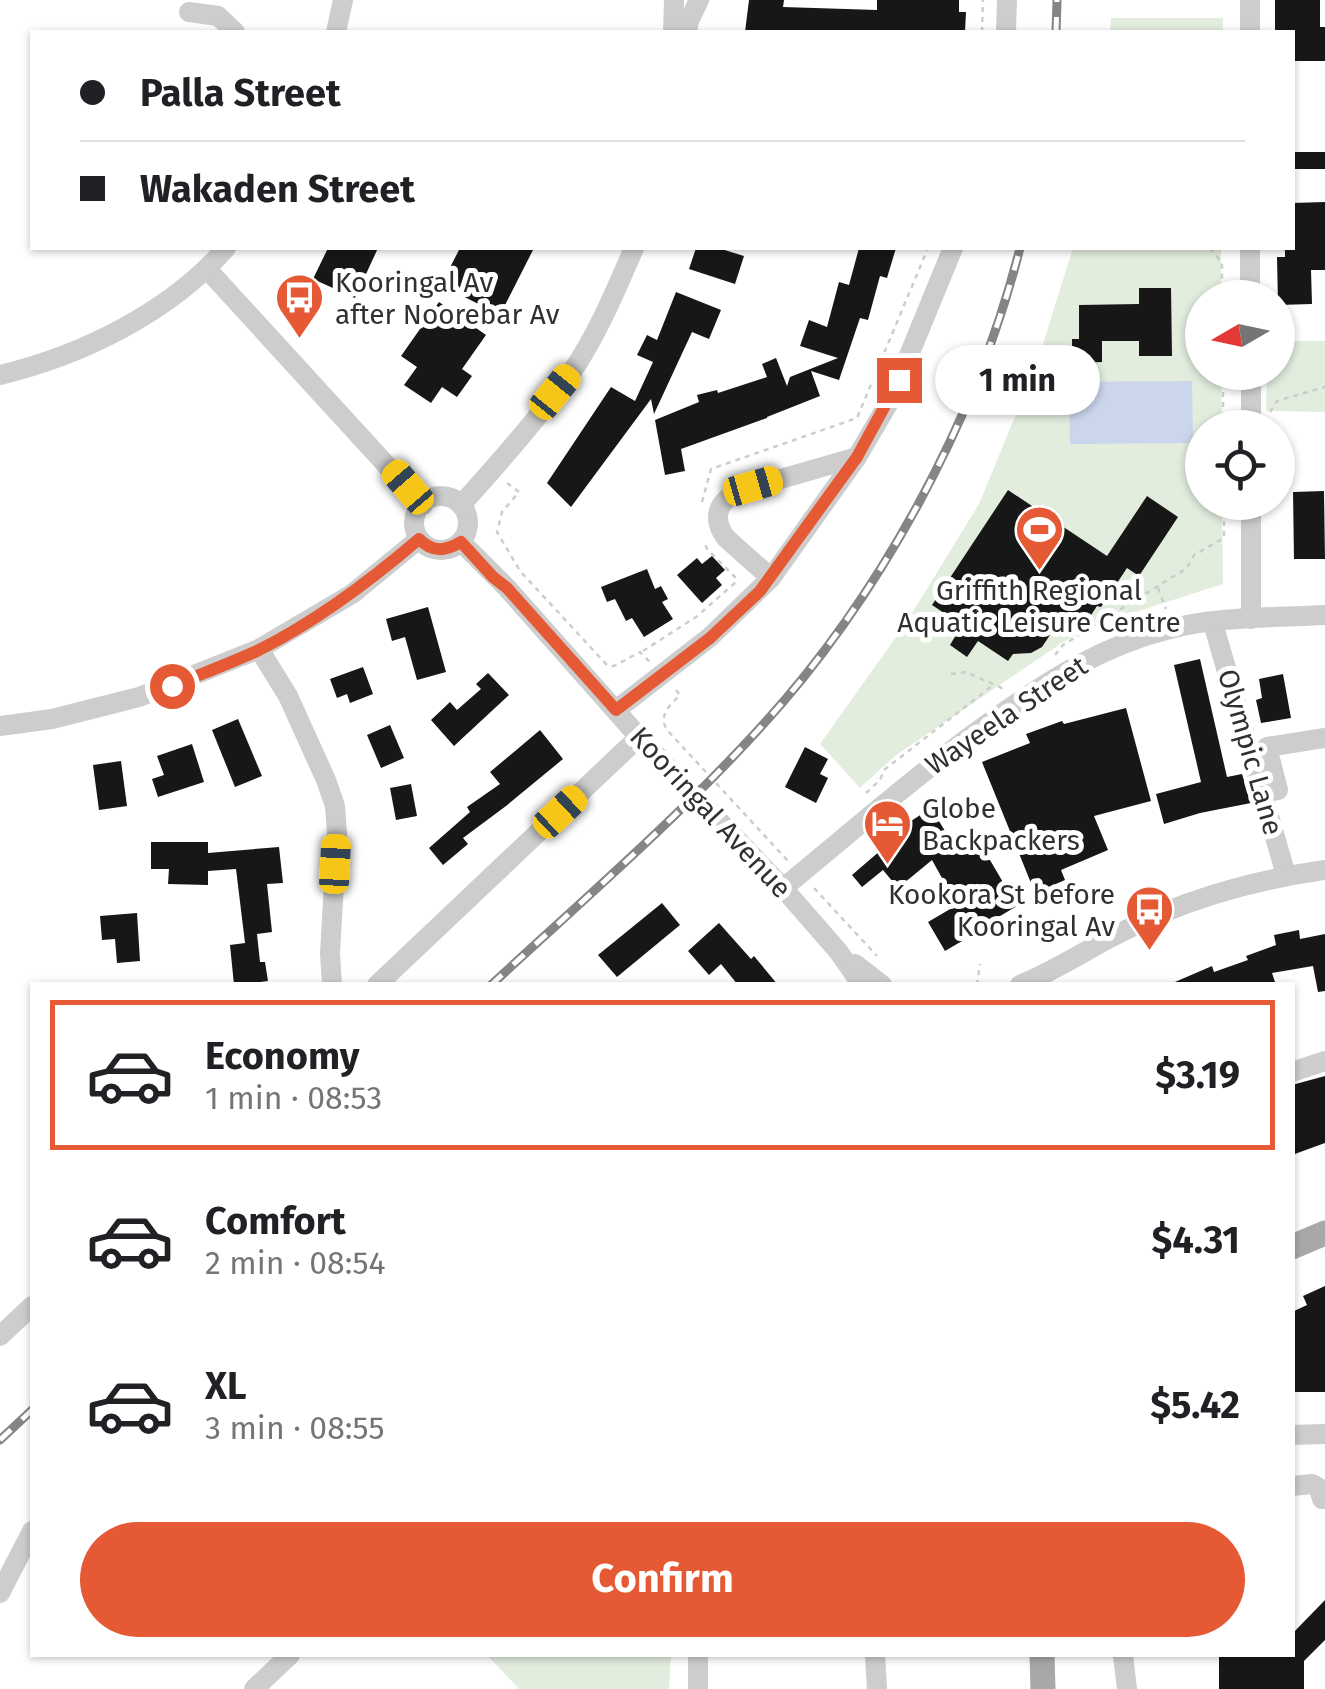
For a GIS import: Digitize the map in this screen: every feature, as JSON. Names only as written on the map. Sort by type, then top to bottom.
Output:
[{"type":"main road","points":[[1295,1246],[1325,1232]]},
{"type":"main road","points":[[1042,1657],[1044,1689]]},
{"type":"street","points":[[336,30],[343,0]]},
{"type":"street","points":[[673,30],[674,0]]},
{"type":"street","points":[[687,30],[699,0]]},
{"type":"street","points":[[1006,30],[1007,0]]},
{"type":"street","points":[[1250,0],[1250,30]]},
{"type":"street","points":[[189,12],[218,16],[233,30]]},
{"type":"street","points":[[0,375],[74,351],[136,320],[207,269],[224,250]]},
{"type":"street","points":[[461,505],[572,371],[633,250]]},
{"type":"street","points":[[616,710],[710,638],[771,578],[857,457],[896,386],[952,250]]},
{"type":"street","points":[[1250,250],[1250,280]]},
{"type":"street","points":[[207,269],[423,505]]},
{"type":"street","points":[[771,578],[720,530],[720,504],[728,496],[753,486],[857,457]]},
{"type":"street","points":[[438,496],[461,505],[468,526],[461,542],[448,550],[425,545],[416,532],[415,516],[423,505],[438,496]]},
{"type":"street","points":[[1251,520],[1251,618]]},
{"type":"street","points":[[0,726],[52,719],[139,697],[260,649],[352,594],[419,539]]},
{"type":"street","name":"Kooringal Avenue","points":[[461,542],[507,588],[638,737],[783,888],[860,982]]},
{"type":"street","name":"Wayeela Street","points":[[783,888],[794,864],[1040,686],[1100,652],[1163,630],[1214,621],[1325,615]]},
{"type":"street","name":"Olympic Lane","points":[[1215,630],[1286,875]]},
{"type":"street","points":[[260,649],[288,696],[335,806],[332,982]]},
{"type":"street","points":[[380,982],[638,737]]},
{"type":"street","points":[[1262,793],[1278,790],[1267,747],[1325,738]]},
{"type":"street","points":[[1047,979],[1110,938],[1166,912],[1226,889],[1325,870]]},
{"type":"street","name":"Kooringal Avenue","points":[[838,951],[878,982]]},
{"type":"street","points":[[1295,1071],[1325,1061]]},
{"type":"street","points":[[2,1329],[30,1308]]},
{"type":"street","points":[[1295,1434],[1325,1434]]},
{"type":"street","points":[[1295,1486],[1312,1484],[1319,1488],[1322,1500]]},
{"type":"street","points":[[0,1594],[30,1535]]},
{"type":"street","points":[[254,1689],[288,1657]]},
{"type":"street","points":[[698,1657],[698,1689]]},
{"type":"street","points":[[876,1657],[877,1689]]},
{"type":"street","points":[[1123,1657],[1127,1689]]},
{"type":"path","points":[[982,30],[984,0]]},
{"type":"path","points":[[711,468],[856,418],[927,250]]},
{"type":"path","points":[[1212,250],[1222,263],[1222,280]]},
{"type":"path","points":[[1269,410],[1277,401],[1325,386]]},
{"type":"path","points":[[506,482],[519,492],[502,512],[497,532],[520,571],[607,665],[614,666],[640,652],[696,617],[736,582],[707,549]]},
{"type":"path","points":[[1053,658],[1063,645],[1188,568],[1194,555],[1224,538],[1224,520]]},
{"type":"path","points":[[1158,587],[1168,615]]},
{"type":"path","points":[[640,652],[680,694],[667,708],[663,724],[667,730],[878,957]]},
{"type":"path","points":[[950,674],[966,672],[1002,688],[1019,678]]},
{"type":"path","points":[[866,793],[880,780],[884,770],[994,685]]},
{"type":"path","points":[[977,982],[980,964]]},
{"type":"green space","points":[[1111,18],[1223,18],[1223,30],[1110,30]]},
{"type":"green space","points":[[1072,250],[1221,250],[1221,280],[1185,280],[1185,390],[1221,390],[1222,410],[1185,410],[1185,520],[1222,520],[1223,584],[1098,624],[1063,642],[895,756],[860,788],[820,744],[906,623],[979,504],[1037,363]]},
{"type":"green space","points":[[1295,341],[1325,341],[1325,412],[1266,410],[1267,390],[1295,390]]},
{"type":"green space","points":[[489,1657],[671,1657],[669,1689],[519,1689]]},
{"type":"water","points":[[1185,381],[1185,390],[1192,390],[1192,410],[1185,410],[1185,443],[1070,444],[1069,382]]},
{"type":"building","points":[[749,0],[784,0],[783,7],[877,10],[877,0],[959,0],[959,12],[966,12],[965,30],[745,30]]},
{"type":"building","points":[[1275,0],[1320,0],[1325,61],[1295,61],[1295,30],[1275,30]]},
{"type":"building","points":[[1295,152],[1325,152],[1325,169],[1295,169]]},
{"type":"building","points":[[1325,202],[1325,270],[1311,270],[1312,304],[1295,304],[1295,280],[1277,280],[1277,257],[1285,257],[1285,250],[1295,250],[1295,203]]},
{"type":"building","points":[[327,250],[377,250],[355,298],[313,279]]},
{"type":"building","points":[[459,250],[533,250],[500,315],[441,285]]},
{"type":"building","points":[[695,250],[724,250],[744,256],[735,284],[689,269]]},
{"type":"building","points":[[858,250],[895,250],[887,278],[880,276],[868,320],[860,318],[839,380],[811,371],[820,396],[681,449],[685,471],[665,475],[655,420],[699,402],[697,395],[717,390],[718,393],[767,377],[762,364],[776,358],[787,386],[790,377],[838,358],[800,346],[809,320],[827,327],[839,282],[849,285]]},
{"type":"building","points":[[1139,288],[1171,288],[1172,356],[1139,356],[1139,341],[1102,341],[1102,362],[1072,363],[1072,339],[1079,339],[1079,305],[1139,304]]},
{"type":"building","points":[[676,292],[721,310],[709,339],[692,332],[654,414],[651,399],[571,507],[547,483],[611,387],[635,401],[653,362],[637,355],[647,335],[657,340]]},
{"type":"building","points":[[439,302],[486,335],[462,369],[472,376],[457,397],[442,387],[431,403],[404,385],[417,367],[401,356]]},
{"type":"building","name":"Griffith Regional Aquatic Leisure Centre","points":[[1008,490],[1107,556],[1147,496],[1178,517],[1139,576],[1127,568],[1082,629],[1063,632],[1060,637],[1052,632],[1042,647],[1031,653],[1013,654],[1008,661],[978,641],[967,657],[950,645],[962,625],[932,605]]},
{"type":"building","points":[[1324,491],[1325,559],[1294,559],[1295,492]]},
{"type":"building","points":[[712,556],[725,570],[716,578],[722,585],[702,603],[677,575],[697,558],[702,564]]},
{"type":"building","points":[[647,569],[655,589],[661,586],[668,599],[662,602],[673,619],[644,637],[632,618],[626,621],[615,599],[607,602],[601,587]]},
{"type":"building","points":[[428,607],[446,672],[417,680],[405,637],[392,641],[386,619]]},
{"type":"building","points":[[1200,659],[1227,777],[1242,774],[1251,803],[1164,824],[1156,794],[1201,782],[1174,665]]},
{"type":"building","points":[[363,667],[373,694],[350,703],[347,694],[337,698],[330,679]]},
{"type":"building","points":[[488,673],[509,695],[454,746],[431,720],[450,702],[457,710],[481,689],[476,684]]},
{"type":"building","points":[[1283,674],[1291,718],[1261,723],[1256,700],[1262,698],[1259,679]]},
{"type":"building","points":[[1126,708],[1151,801],[1094,816],[1108,850],[1061,870],[1065,880],[1035,893],[982,762],[1030,743],[1026,734],[1062,721],[1064,724]]},
{"type":"building","points":[[238,719],[262,776],[235,787],[212,730]]},
{"type":"building","points":[[390,725],[404,758],[381,768],[367,735]]},
{"type":"building","points":[[540,730],[563,759],[463,838],[468,844],[443,865],[429,848],[470,812],[467,807],[500,784],[490,772]]},
{"type":"building","points":[[192,744],[204,782],[158,797],[152,779],[164,775],[157,756]]},
{"type":"building","points":[[805,747],[828,759],[820,774],[828,778],[816,803],[785,787]]},
{"type":"building","points":[[121,761],[127,806],[99,810],[93,765]]},
{"type":"building","points":[[411,784],[417,816],[396,820],[390,788]]},
{"type":"building","points":[[931,808],[956,849],[980,834],[992,852],[987,855],[1017,906],[945,951],[928,922],[957,905],[932,860],[898,888],[883,870],[862,887],[852,875],[908,823]]},
{"type":"building","points":[[151,842],[208,842],[208,853],[279,847],[283,883],[267,884],[272,932],[257,934],[260,962],[265,962],[268,981],[234,982],[230,945],[245,943],[236,869],[208,871],[208,885],[168,884],[169,869],[151,869]]},
{"type":"building","points":[[662,903],[680,925],[617,977],[598,955]]},
{"type":"building","points":[[137,913],[140,961],[117,963],[115,939],[102,940],[100,916]]},
{"type":"building","points":[[719,923],[776,982],[736,982],[721,964],[709,975],[688,951]]},
{"type":"building","points":[[1299,930],[1300,939],[1325,934],[1325,991],[1318,992],[1313,966],[1272,973],[1275,982],[1175,982],[1212,966],[1214,972],[1248,960],[1246,956],[1276,945],[1274,935]]},
{"type":"building","points":[[1325,1076],[1325,1143],[1295,1154],[1295,1084]]},
{"type":"building","points":[[1325,1286],[1325,1392],[1295,1392],[1295,1311],[1307,1305],[1303,1296]]},
{"type":"building","points":[[1325,1600],[1325,1640],[1304,1661],[1304,1689],[1219,1689],[1219,1657],[1295,1657],[1295,1631]]},
{"type":"railway","points":[[1056,30],[1057,0]]},
{"type":"railway","points":[[494,982],[695,796],[803,678],[844,623],[883,565],[950,441],[978,377],[1019,250]]},
{"type":"railway","points":[[0,1440],[30,1412]]},
{"type":"place","name":"Kooringal Av after Noorebar Av","points":[[300,340]]},
{"type":"place","name":"Griffith Regional Aquatic Leisure Centre","points":[[1039,572]]},
{"type":"place","name":"Globe Backpackers","points":[[887,866]]},
{"type":"place","name":"Kookora St before Kooringal Av","points":[[1150,952]]},
{"type":"route","points":[[172,686],[260,649],[291,631],[352,594],[419,539],[440,550],[461,542],[616,710],[710,638],[760,591],[857,457],[899,380]]}]
